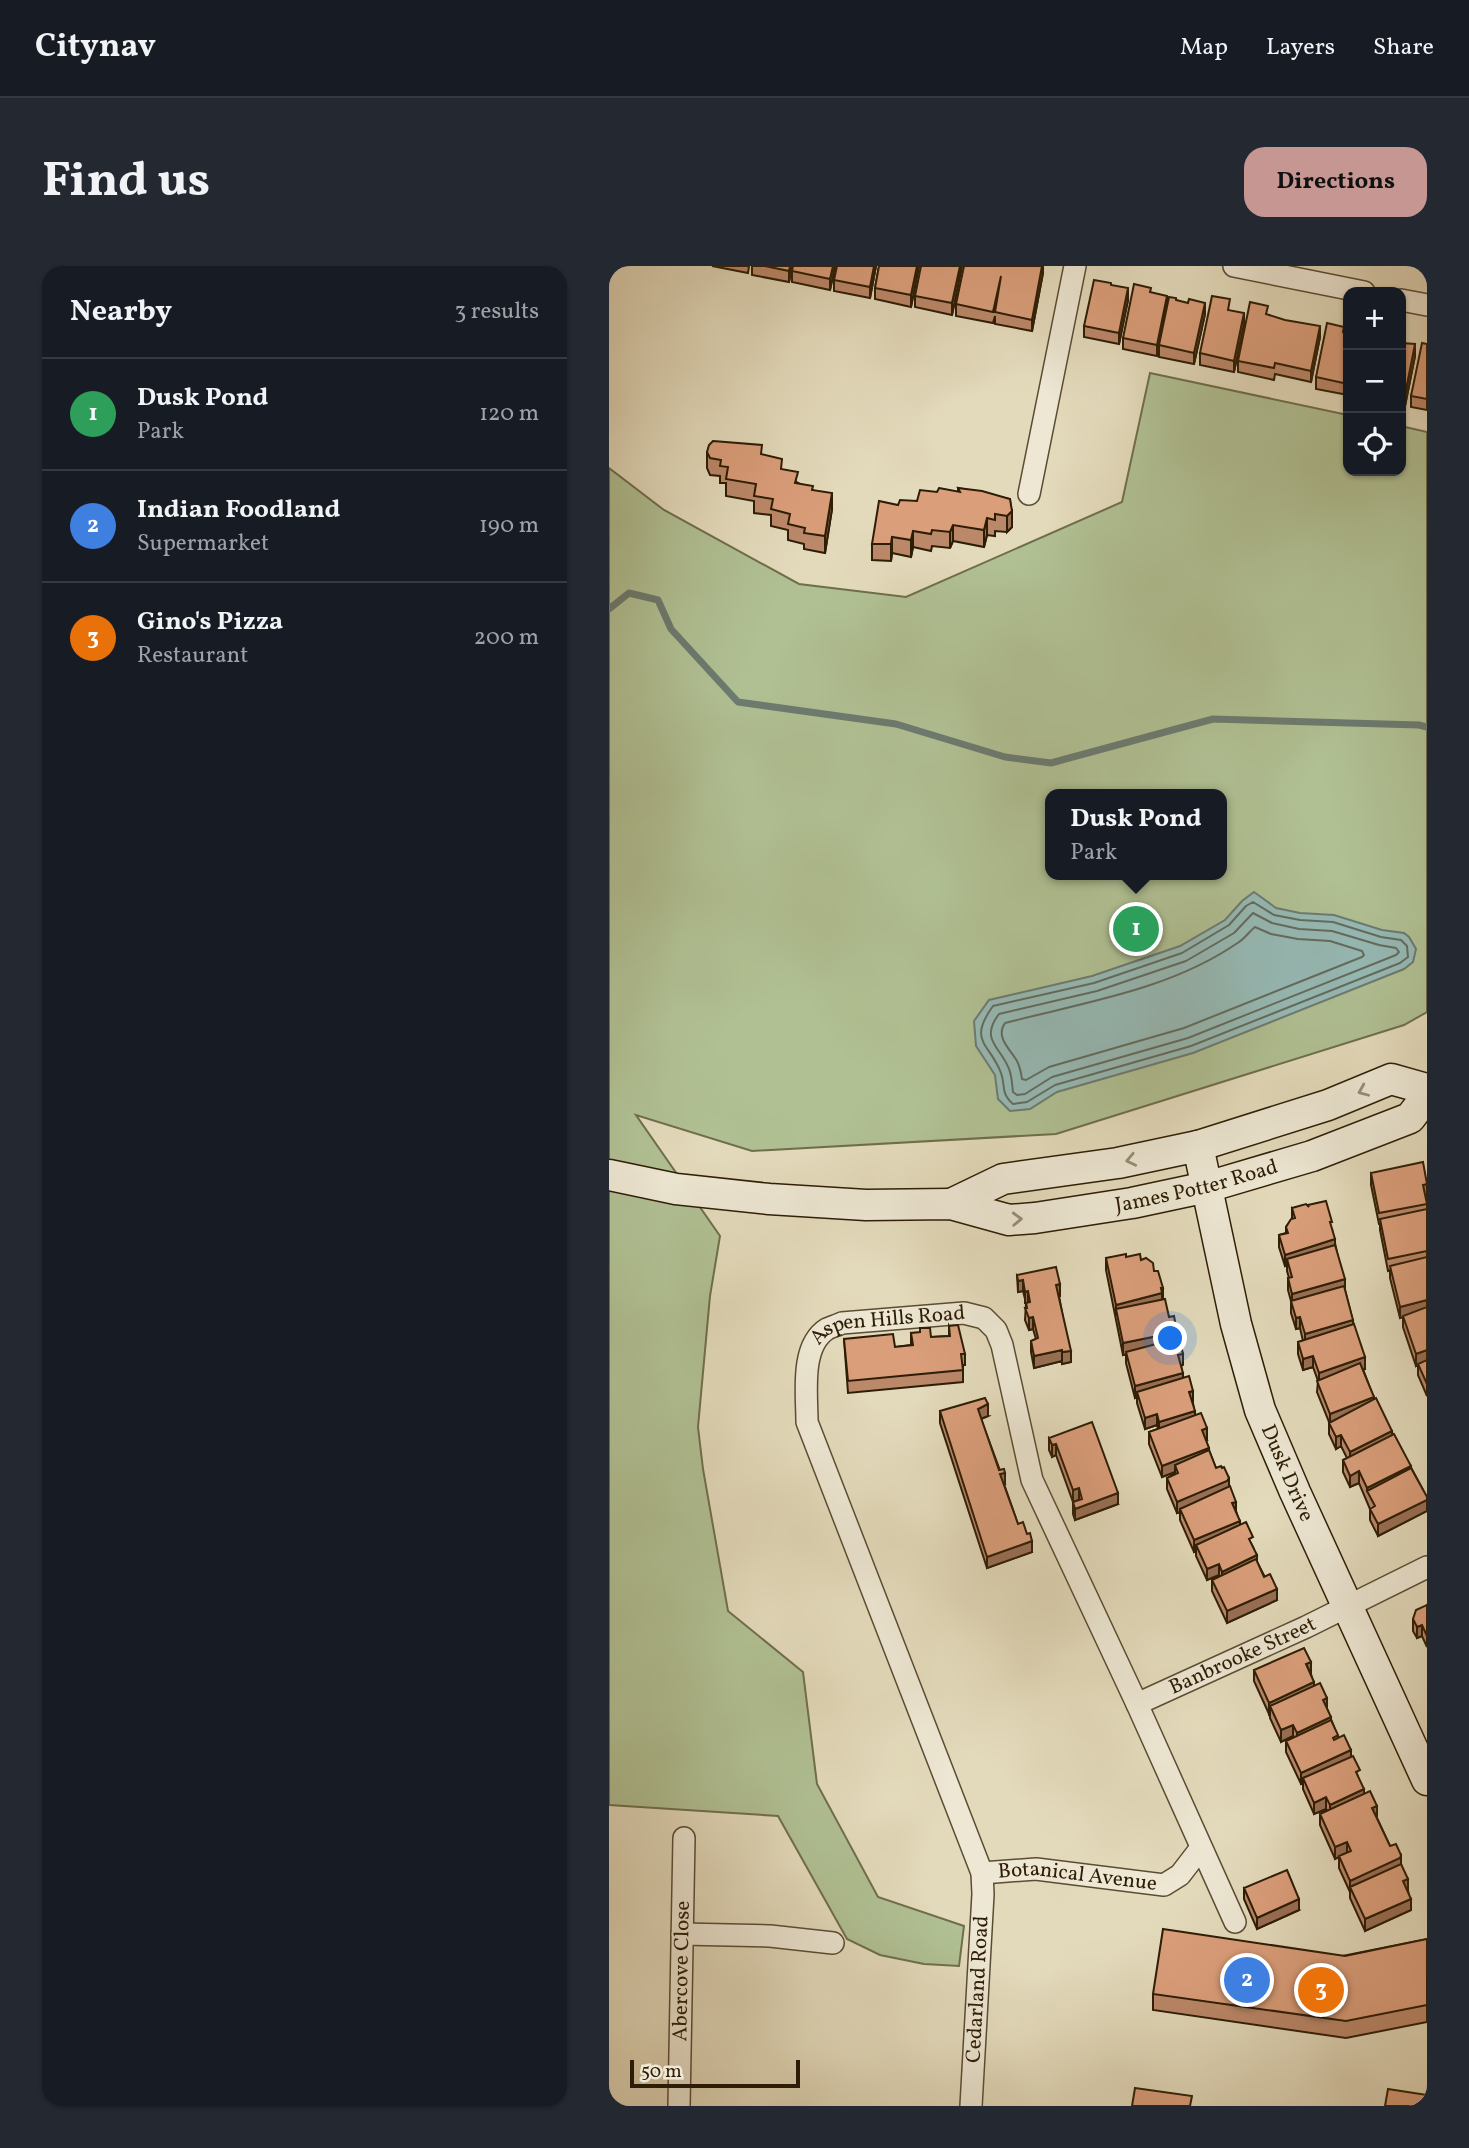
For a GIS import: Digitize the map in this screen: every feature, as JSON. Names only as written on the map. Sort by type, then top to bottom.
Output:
[{"type":"main road","name":"James Potter Road","points":[[951,1203],[1003,1179],[1118,1163],[1198,1146],[1328,1105],[1391,1079],[1427,1090]]},
{"type":"main road","name":"James Potter Road","points":[[610,1175],[675,1189],[769,1199],[866,1205],[951,1203],[1009,1220],[1120,1205],[1207,1187],[1312,1156],[1410,1118],[1427,1096]]},
{"type":"main road","name":"Dusk Drive","points":[[1198,1146],[1236,1324],[1260,1410],[1427,1780]]},
{"type":"street","points":[[1029,495],[1075,266]]},
{"type":"street","points":[[1234,266],[1343,288]]},
{"type":"street","points":[[1406,301],[1427,305]]},
{"type":"street","name":"Aspen Hills Road","points":[[982,1873],[807,1422],[809,1353],[817,1338],[827,1329],[842,1323],[964,1313],[983,1318],[996,1331],[1002,1345],[1032,1480],[1137,1704]]},
{"type":"street","name":"Banbrooke Street","points":[[1137,1704],[1247,1655],[1427,1567]]},
{"type":"street","points":[[1137,1704],[1235,1922]]},
{"type":"street","name":"Abercove Close","points":[[679,2106],[684,1838]]},
{"type":"street","name":"Botanical Avenue","points":[[982,1873],[1036,1869],[1164,1885],[1180,1875],[1200,1849]]},
{"type":"street","name":"Cedarland Road","points":[[971,2106],[982,1873]]},
{"type":"street","points":[[682,1934],[771,1936],[833,1943]]},
{"type":"green space","points":[[1150,373],[1343,414],[1343,476],[1406,476],[1406,427],[1427,432],[1427,1012],[1404,1025],[1056,1134],[752,1151],[636,1115],[720,1236],[710,1296],[698,1427],[728,1611],[803,1672],[817,1784],[878,1897],[964,1926],[959,1966],[924,1964],[880,1955],[847,1939],[778,1816],[609,1805],[609,468],[664,510],[799,584],[906,597],[1122,502]]},
{"type":"water","points":[[1254,892],[1276,908],[1334,915],[1382,930],[1404,933],[1416,949],[1413,962],[1404,969],[1193,1053],[1057,1092],[1030,1109],[1010,1111],[998,1099],[995,1075],[976,1046],[974,1021],[989,1000],[1092,976],[1180,946],[1225,920]]},
{"type":"building","points":[[765,266],[790,266],[789,271]]},
{"type":"building","points":[[793,266],[833,266],[830,279],[792,271]]},
{"type":"building","points":[[837,266],[874,266],[870,287],[834,280]]},
{"type":"building","points":[[879,266],[917,266],[911,295],[875,288]]},
{"type":"building","points":[[921,266],[960,266],[952,303],[915,296]]},
{"type":"building","points":[[964,266],[1042,266],[1032,320],[995,312],[1001,276],[993,312],[956,304]]},
{"type":"building","points":[[1094,280],[1128,288],[1119,333],[1084,326]]},
{"type":"building","points":[[1134,284],[1167,296],[1157,345],[1123,338]]},
{"type":"building","points":[[1212,296],[1230,299],[1228,310],[1244,313],[1234,361],[1200,353]]},
{"type":"building","points":[[1169,297],[1188,303],[1189,299],[1205,303],[1194,353],[1159,345]]},
{"type":"building","points":[[1250,302],[1268,306],[1266,314],[1320,326],[1311,371],[1275,363],[1274,368],[1238,361]]},
{"type":"building","points":[[1327,323],[1343,327],[1343,383],[1316,377]]},
{"type":"building","points":[[1406,343],[1415,344],[1406,390]]},
{"type":"building","points":[[1422,343],[1427,344],[1427,399],[1411,396]]},
{"type":"building","points":[[713,441],[762,445],[761,454],[782,459],[781,469],[798,472],[795,483],[813,486],[812,490],[832,493],[825,536],[804,533],[805,528],[788,524],[790,514],[771,509],[773,499],[754,496],[756,484],[726,479],[728,467],[720,466],[721,460],[710,458],[707,452]]},
{"type":"building","points":[[939,488],[960,492],[958,488],[982,491],[1010,499],[1012,511],[1007,516],[995,514],[995,520],[987,518],[984,530],[953,525],[950,532],[932,530],[931,534],[913,531],[911,540],[892,537],[891,544],[872,544],[879,501],[898,505],[900,500],[917,501],[920,490],[937,492]]},
{"type":"building","points":[[1423,1162],[1427,1184],[1423,1185],[1427,1204],[1379,1213],[1371,1173]]},
{"type":"building","points":[[1326,1201],[1335,1239],[1285,1255],[1279,1235],[1288,1233],[1286,1227],[1291,1219],[1295,1218],[1292,1208],[1306,1204],[1309,1207],[1308,1205]]},
{"type":"building","points":[[1427,1209],[1427,1251],[1388,1259],[1380,1219]]},
{"type":"building","points":[[1335,1245],[1345,1279],[1292,1294],[1288,1278],[1292,1277],[1287,1259]]},
{"type":"building","points":[[1126,1254],[1126,1257],[1140,1254],[1141,1260],[1146,1258],[1153,1263],[1154,1271],[1158,1271],[1162,1293],[1116,1305],[1106,1258]]},
{"type":"building","points":[[1427,1257],[1427,1300],[1400,1307],[1390,1266]]},
{"type":"building","points":[[1056,1267],[1060,1284],[1056,1285],[1071,1351],[1062,1350],[1034,1356],[1031,1341],[1038,1338],[1033,1317],[1029,1318],[1025,1308],[1026,1303],[1030,1302],[1028,1291],[1025,1292],[1023,1280],[1018,1281],[1017,1275]]},
{"type":"building","points":[[1344,1286],[1353,1320],[1305,1334],[1291,1301]]},
{"type":"building","points":[[1165,1299],[1169,1317],[1174,1316],[1177,1332],[1123,1343],[1116,1309]]},
{"type":"building","points":[[1427,1307],[1427,1350],[1416,1354],[1403,1316]]},
{"type":"building","points":[[1354,1324],[1365,1357],[1319,1373],[1313,1356],[1303,1359],[1298,1342]]},
{"type":"building","points":[[958,1325],[965,1354],[961,1354],[963,1370],[848,1381],[844,1339],[893,1334],[895,1347],[913,1345],[911,1333],[920,1332],[920,1328],[930,1328],[931,1337],[950,1336],[949,1326]]},
{"type":"building","points":[[1179,1338],[1183,1354],[1178,1355],[1183,1373],[1135,1386],[1126,1352]]},
{"type":"building","points":[[1427,1360],[1427,1384],[1418,1364]]},
{"type":"building","points":[[1360,1363],[1374,1397],[1330,1414],[1317,1381]]},
{"type":"building","points":[[1189,1376],[1193,1391],[1189,1392],[1195,1411],[1159,1422],[1157,1414],[1145,1418],[1137,1392]]},
{"type":"building","points":[[985,1398],[988,1404],[978,1409],[999,1470],[1004,1469],[1005,1473],[1000,1474],[1018,1524],[1023,1522],[1032,1541],[987,1557],[940,1411]]},
{"type":"building","points":[[1376,1398],[1392,1431],[1350,1452],[1341,1435],[1336,1437],[1329,1423]]},
{"type":"building","points":[[1201,1413],[1207,1428],[1202,1430],[1209,1448],[1162,1466],[1149,1432]]},
{"type":"building","points":[[1092,1422],[1118,1493],[1075,1509],[1073,1502],[1082,1499],[1079,1488],[1073,1490],[1056,1444],[1052,1445],[1049,1438]]},
{"type":"building","points":[[1394,1434],[1411,1466],[1367,1488],[1359,1471],[1350,1476],[1343,1460]]},
{"type":"building","points":[[1209,1450],[1216,1468],[1224,1467],[1229,1478],[1177,1502],[1167,1478],[1178,1473],[1175,1465]]},
{"type":"building","points":[[1411,1468],[1427,1500],[1378,1524],[1370,1509],[1375,1506],[1367,1491]]},
{"type":"building","points":[[1230,1486],[1236,1502],[1232,1503],[1240,1521],[1194,1540],[1180,1509]]},
{"type":"building","points":[[1246,1522],[1253,1537],[1249,1539],[1257,1555],[1222,1572],[1219,1564],[1207,1569],[1196,1545]]},
{"type":"building","points":[[1256,1559],[1264,1577],[1270,1574],[1277,1589],[1227,1611],[1212,1580]]},
{"type":"building","points":[[1427,1605],[1427,1636],[1422,1625],[1417,1627],[1413,1619],[1416,1610]]},
{"type":"building","points":[[1304,1648],[1311,1662],[1306,1664],[1314,1682],[1269,1703],[1254,1670]]},
{"type":"building","points":[[1320,1683],[1327,1698],[1323,1700],[1331,1717],[1297,1733],[1293,1725],[1281,1730],[1270,1706]]},
{"type":"building","points":[[1331,1720],[1338,1735],[1334,1740],[1344,1735],[1351,1750],[1301,1773],[1286,1741]]},
{"type":"building","points":[[1353,1756],[1360,1770],[1356,1772],[1364,1789],[1330,1805],[1326,1797],[1314,1803],[1303,1778]]},
{"type":"building","points":[[1370,1791],[1377,1806],[1372,1808],[1390,1846],[1396,1844],[1401,1855],[1400,1858],[1350,1881],[1339,1856],[1351,1851],[1347,1842],[1335,1847],[1320,1814]]},
{"type":"building","points":[[1401,1864],[1408,1879],[1403,1881],[1411,1899],[1365,1919],[1350,1887]]},
{"type":"building","points":[[1287,1870],[1299,1899],[1257,1918],[1244,1888]]},
{"type":"building","points":[[1163,1929],[1345,1956],[1427,1939],[1427,2005],[1346,2021],[1153,1994]]},
{"type":"building","points":[[1135,2088],[1192,2096],[1190,2106],[1132,2106]]},
{"type":"building","points":[[1388,2089],[1427,2095],[1427,2106],[1385,2106]]},
{"type":"waterway","points":[[609,609],[629,593],[658,600],[671,629],[738,702],[896,724],[1005,757],[1051,763],[1213,719],[1427,727]]},
{"type":"place","name":"Dusk Pond","points":[[1136,929]]},
{"type":"place","name":"Indian Foodland","points":[[1247,1980]]},
{"type":"place","name":"Gino's Pizza","points":[[1321,1990]]}]
